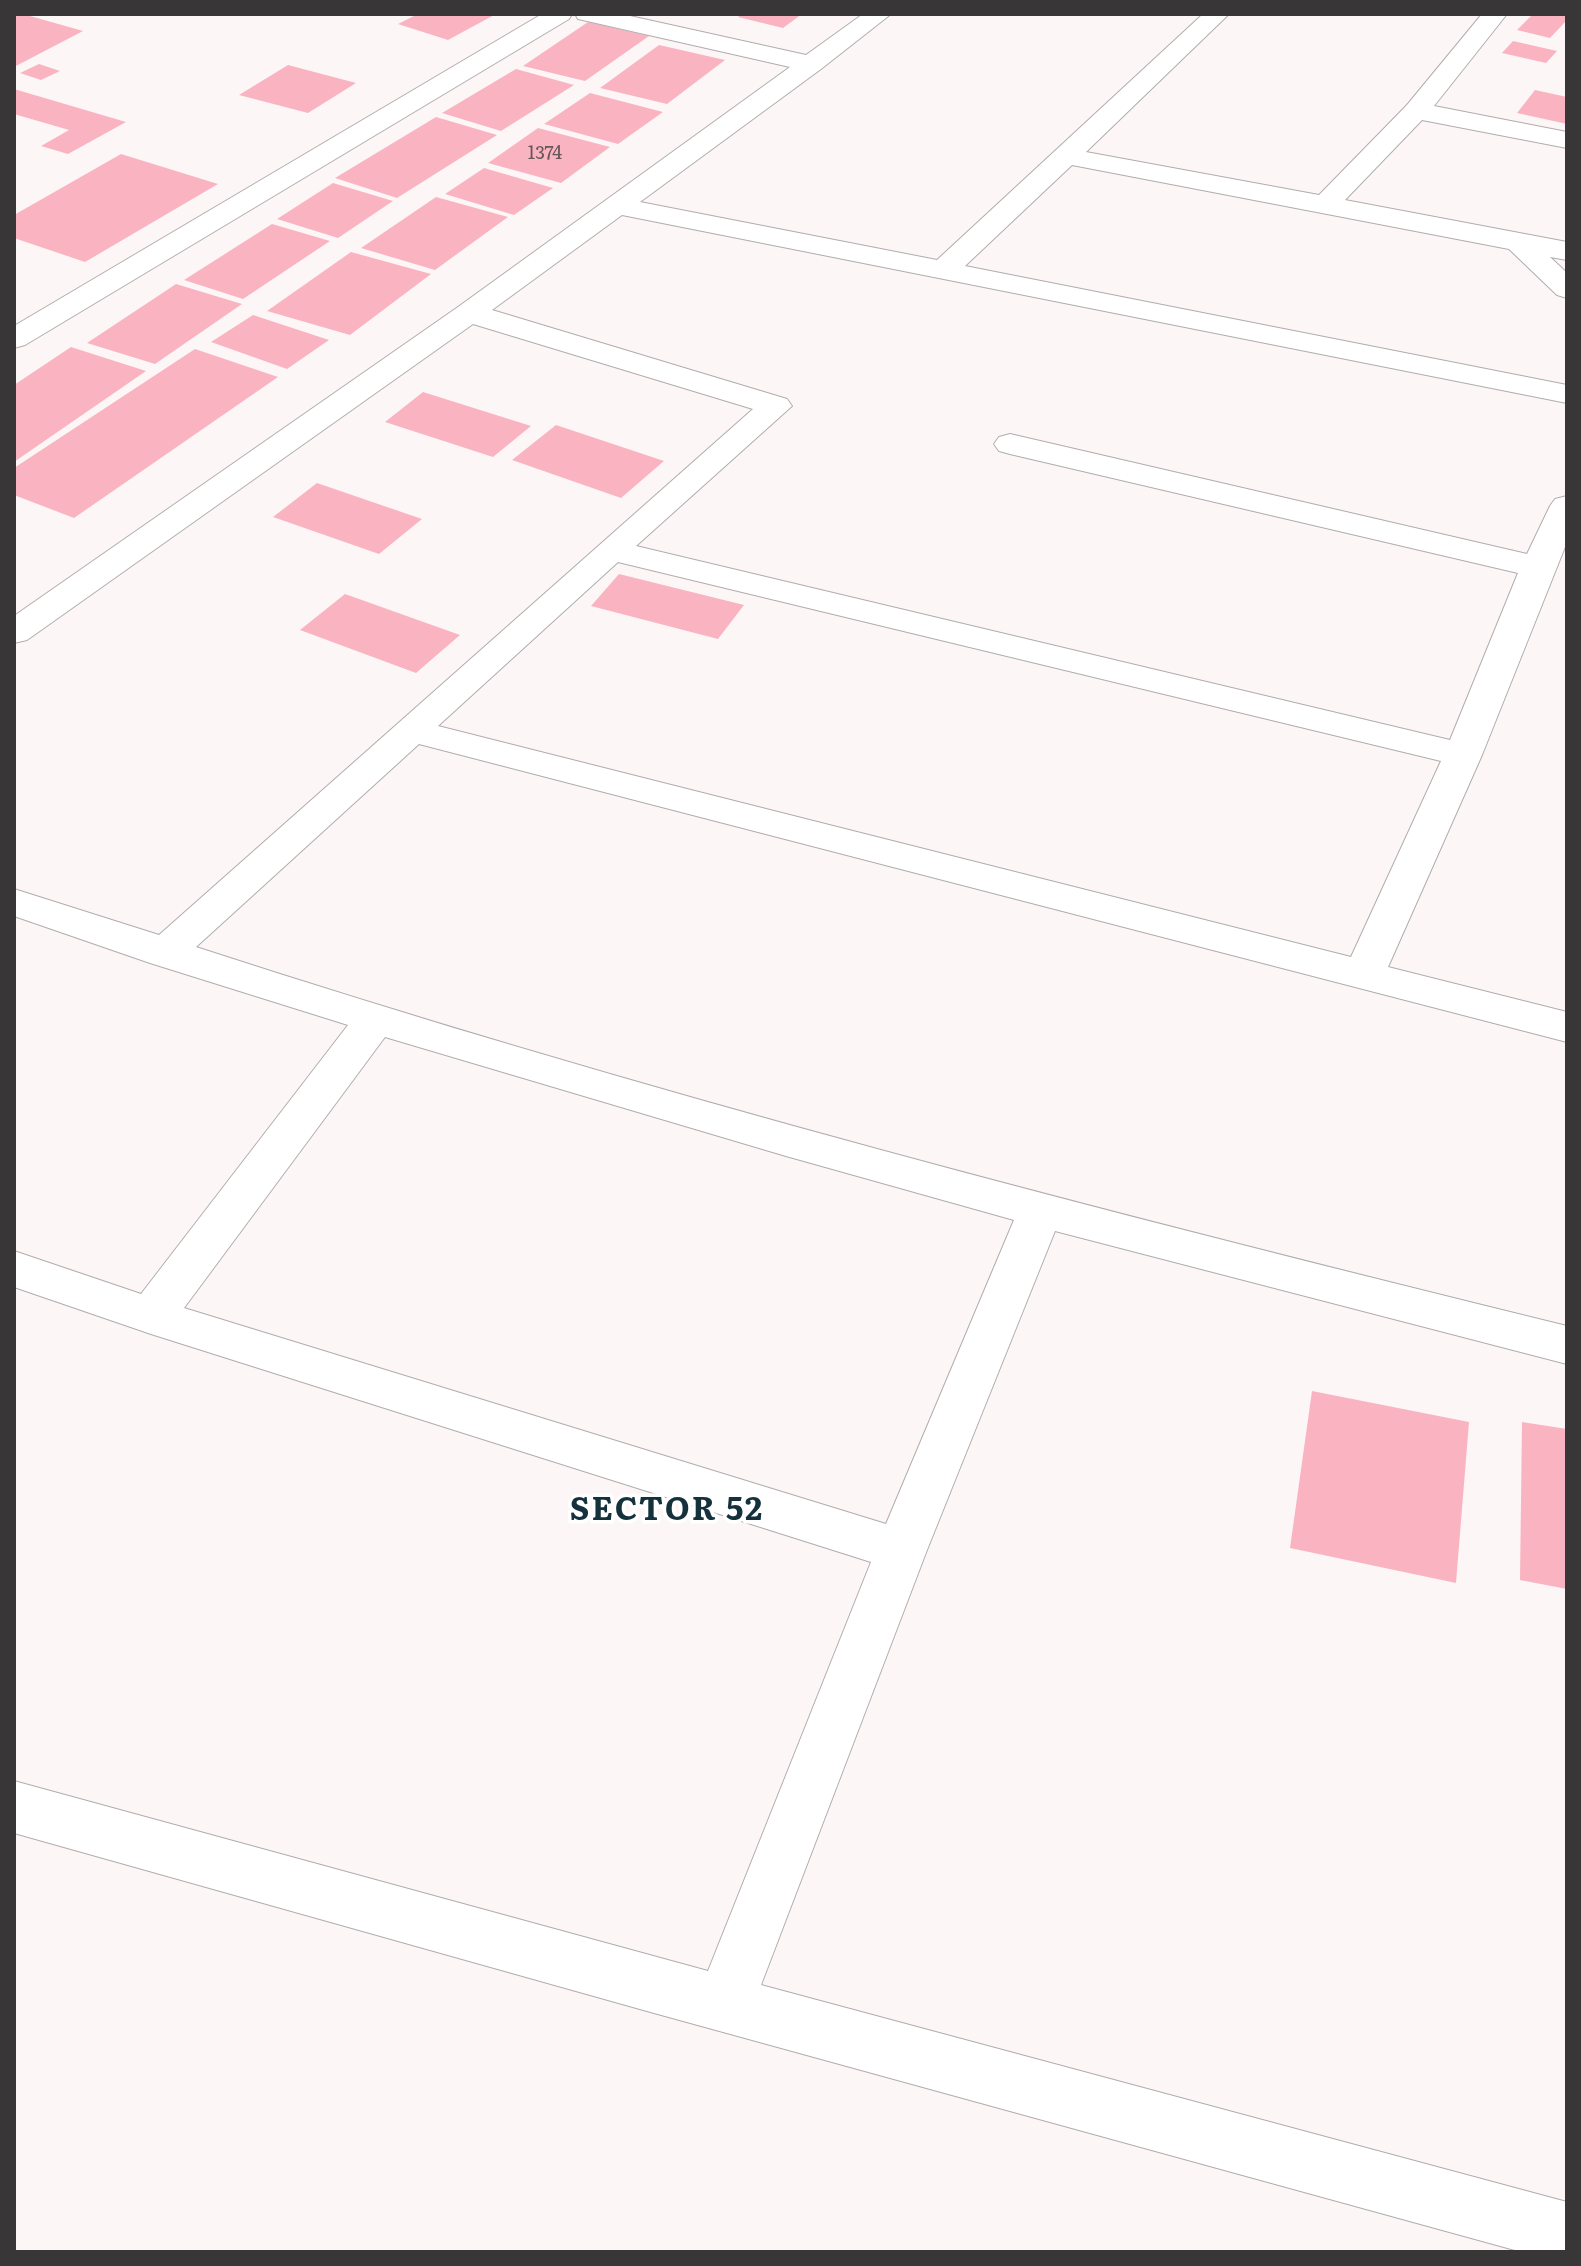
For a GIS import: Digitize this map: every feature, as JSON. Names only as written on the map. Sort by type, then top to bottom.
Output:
[{"type":"street","points":[[14,339],[560,14]]},
{"type":"street","points":[[587,14],[812,64]]},
{"type":"street","points":[[14,632],[469,313],[879,14]]},
{"type":"street","points":[[942,272],[1217,14]]},
{"type":"street","points":[[1326,204],[1416,111],[1495,14]]},
{"type":"street","points":[[1416,111],[1567,140]]},
{"type":"street","points":[[1066,156],[1567,251]]},
{"type":"street","points":[[614,205],[1567,394]]},
{"type":"street","points":[[1518,241],[1567,289]]},
{"type":"street","points":[[164,953],[611,550],[776,406],[469,313]]},
{"type":"street","points":[[1010,444],[1538,567]]},
{"type":"street","points":[[1364,975],[1463,755],[1538,567],[1567,506]]},
{"type":"street","points":[[611,550],[1463,755]]},
{"type":"street","points":[[410,730],[1567,1027]]},
{"type":"street","points":[[14,902],[376,1019],[1040,1212],[1567,1345]]},
{"type":"street","points":[[151,1316],[376,1019]]},
{"type":"street","points":[[724,2004],[901,1550],[1040,1212]]},
{"type":"street","points":[[19,1281],[151,1316],[901,1550]]},
{"type":"street","points":[[14,1807],[1567,2233]]},
{"type":"building","points":[[14,14],[23,14],[83,31],[14,67]]},
{"type":"building","points":[[418,14],[496,14],[448,40],[398,24]]},
{"type":"building","points":[[742,14],[802,14],[783,28],[738,17]]},
{"type":"building","points":[[1533,14],[1567,14],[1567,20],[1550,38],[1517,30]]},
{"type":"building","points":[[588,22],[649,36],[585,81],[523,66]]},
{"type":"building","points":[[1513,41],[1557,51],[1546,63],[1502,53]]},
{"type":"building","points":[[659,45],[725,60],[667,104],[600,88]]},
{"type":"building","points":[[39,64],[60,71],[41,80],[20,73]]},
{"type":"building","points":[[288,65],[356,83],[308,113],[239,95]]},
{"type":"building","points":[[516,69],[574,85],[501,131],[442,113]]},
{"type":"building","points":[[14,89],[126,122],[68,154],[41,146],[69,130],[14,114]]},
{"type":"building","points":[[1535,90],[1567,97],[1567,124],[1517,113]]},
{"type":"building","points":[[590,93],[663,112],[618,144],[544,124]]},
{"type":"building","points":[[436,117],[497,135],[397,198],[335,178]]},
{"type":"building","points":[[538,128],[610,147],[561,183],[488,163]]},
{"type":"building","points":[[121,154],[218,184],[85,262],[14,238],[14,215]]},
{"type":"building","points":[[484,168],[553,188],[514,215],[445,194]]},
{"type":"building","points":[[333,183],[393,201],[338,238],[277,219]]},
{"type":"building","points":[[436,197],[508,217],[435,270],[361,248]]},
{"type":"building","points":[[272,224],[330,241],[243,299],[184,280]]},
{"type":"building","points":[[351,252],[431,274],[350,335],[267,311]]},
{"type":"building","points":[[176,284],[242,304],[155,364],[87,343]]},
{"type":"building","points":[[253,315],[329,340],[287,369],[211,342]]},
{"type":"building","points":[[71,347],[146,371],[14,462],[14,385]]},
{"type":"building","points":[[195,349],[278,377],[74,518],[14,495],[14,468]]},
{"type":"building","points":[[423,392],[531,426],[493,457],[385,422]]},
{"type":"building","points":[[556,425],[664,461],[621,498],[512,460]]},
{"type":"building","points":[[317,483],[422,519],[379,554],[273,517]]},
{"type":"building","points":[[619,574],[744,605],[718,639],[591,606]]},
{"type":"building","points":[[345,594],[460,635],[416,673],[300,630]]},
{"type":"building","points":[[1312,1391],[1469,1422],[1456,1583],[1290,1548]]},
{"type":"building","points":[[1522,1422],[1567,1429],[1567,1589],[1520,1580]]},
{"type":"district","name":"SECTOR 52","points":[[667,1511]]}]
